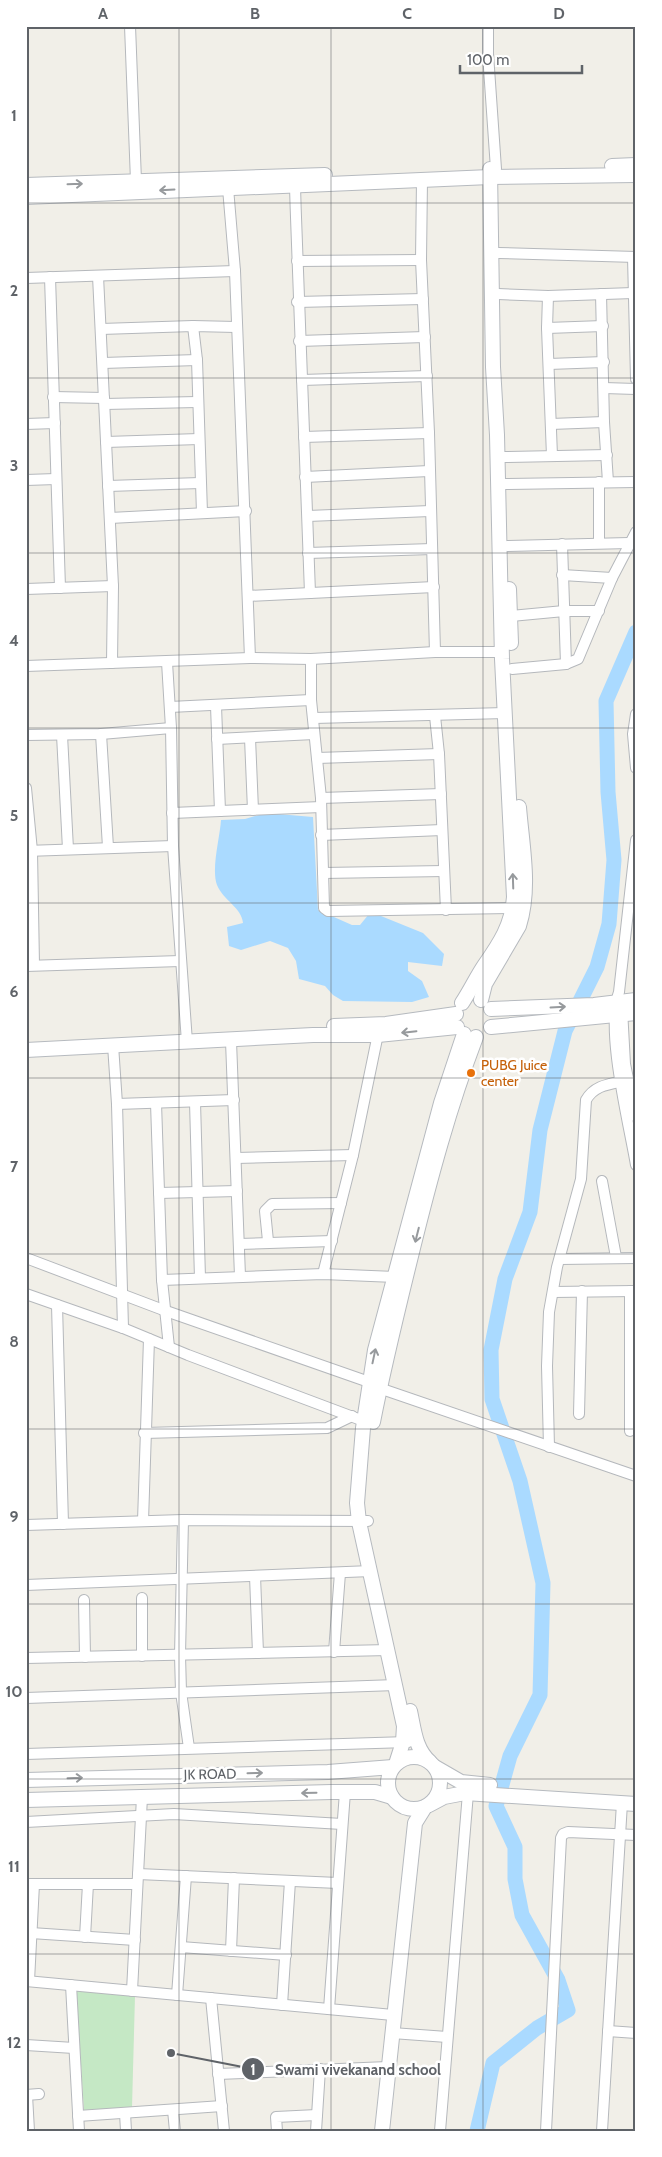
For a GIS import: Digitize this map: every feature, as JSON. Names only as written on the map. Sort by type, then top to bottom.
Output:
[{"type":"street","points":[[130,26],[136,181]]},
{"type":"street","points":[[374,1385],[395,1277],[463,1023],[483,968],[501,943],[509,927],[514,908],[502,652],[497,435],[490,282],[493,146],[488,26]]},
{"type":"street","points":[[26,197],[422,180],[493,173],[636,165]]},
{"type":"street","points":[[26,1050],[113,1046],[187,1038],[231,1041],[463,1023],[485,1034],[491,1027],[493,1018],[486,1005],[485,984],[520,926],[526,885],[515,760],[511,616],[504,484],[498,253],[493,173]]},
{"type":"street","points":[[26,185],[493,173],[636,174]]},
{"type":"street","points":[[422,180],[420,260],[424,300],[427,376],[435,652]]},
{"type":"street","points":[[295,186],[297,302],[302,380],[310,593]]},
{"type":"street","points":[[228,188],[235,271],[236,327],[246,511],[250,658]]},
{"type":"street","points":[[498,253],[634,257],[633,293],[636,379]]},
{"type":"street","points":[[297,261],[420,260]]},
{"type":"street","points":[[26,278],[235,271]]},
{"type":"street","points":[[98,276],[113,586],[112,663]]},
{"type":"street","points":[[50,277],[60,588]]},
{"type":"street","points":[[498,294],[548,296],[633,293]]},
{"type":"street","points":[[598,543],[607,455],[604,422],[601,294]]},
{"type":"street","points":[[548,296],[547,328],[552,456]]},
{"type":"street","points":[[297,302],[424,300]]},
{"type":"street","points":[[101,330],[193,326],[236,327]]},
{"type":"street","points":[[193,326],[197,360],[198,440],[202,513]]},
{"type":"street","points":[[547,328],[603,326]]},
{"type":"street","points":[[299,341],[425,337]]},
{"type":"street","points":[[103,363],[197,360]]},
{"type":"street","points":[[549,364],[604,362]]},
{"type":"street","points":[[302,380],[427,376]]},
{"type":"street","points":[[604,388],[636,389]]},
{"type":"street","points":[[53,397],[105,401],[197,402]]},
{"type":"street","points":[[551,424],[604,422]]},
{"type":"street","points":[[26,424],[55,423]]},
{"type":"street","points":[[304,437],[429,433]]},
{"type":"street","points":[[106,442],[198,440]]},
{"type":"street","points":[[504,457],[607,455]]},
{"type":"street","points":[[305,477],[429,471]]},
{"type":"street","points":[[26,480],[56,479]]},
{"type":"street","points":[[504,484],[636,482]]},
{"type":"street","points":[[108,486],[200,483]]},
{"type":"street","points":[[110,518],[246,511]]},
{"type":"street","points":[[308,516],[430,511]]},
{"type":"street","points":[[512,669],[566,664],[578,659],[612,578],[636,532]]},
{"type":"street","points":[[507,546],[630,543]]},
{"type":"street","points":[[562,544],[566,664]]},
{"type":"street","points":[[308,554],[432,549]]},
{"type":"street","points":[[562,575],[612,578]]},
{"type":"street","points":[[26,589],[113,586]]},
{"type":"street","points":[[248,596],[434,587]]},
{"type":"street","points":[[511,616],[564,611],[599,611]]},
{"type":"street","points":[[26,666],[250,658],[311,659],[435,652],[502,652]]},
{"type":"street","points":[[311,659],[311,700],[321,803],[322,904],[328,911],[514,908]]},
{"type":"street","points":[[167,662],[171,728],[173,846],[187,1038]]},
{"type":"street","points":[[170,707],[311,700]]},
{"type":"street","points":[[216,706],[220,811]]},
{"type":"street","points":[[314,718],[505,713]]},
{"type":"street","points":[[636,714],[633,734],[636,768]]},
{"type":"street","points":[[435,716],[439,754],[446,910]]},
{"type":"street","points":[[26,735],[101,734],[171,728]]},
{"type":"street","points":[[101,734],[108,847]]},
{"type":"street","points":[[217,739],[314,734]]},
{"type":"street","points":[[62,735],[68,850]]},
{"type":"street","points":[[250,738],[254,810]]},
{"type":"street","points":[[317,758],[439,754]]},
{"type":"street","points":[[26,788],[29,851],[30,966],[180,961]]},
{"type":"street","points":[[172,813],[254,810],[440,794]]},
{"type":"street","points":[[321,835],[442,830]]},
{"type":"street","points":[[636,840],[633,908],[621,1006],[626,1063],[624,1081],[636,1165]]},
{"type":"street","points":[[29,851],[173,846]]},
{"type":"street","points":[[323,873],[444,870]]},
{"type":"street","points":[[382,2131],[407,1881],[415,1823],[439,1791],[440,1783],[432,1764],[410,1742],[404,1726],[371,1572],[363,1522],[366,1486],[363,1420],[456,1088],[463,1023],[474,999],[486,1005],[521,1009],[595,1011]]},
{"type":"street","points":[[491,1027],[524,1024],[595,1011],[621,1006],[636,1000]]},
{"type":"street","points":[[26,1042],[379,1030]]},
{"type":"street","points":[[323,1274],[353,1156],[379,1030]]},
{"type":"street","points":[[231,1041],[240,1276]]},
{"type":"street","points":[[113,1046],[117,1104],[123,1328]]},
{"type":"street","points":[[624,1081],[634,1099],[636,1117]]},
{"type":"street","points":[[545,1445],[549,1312],[560,1259],[581,1179],[586,1100],[591,1091],[597,1088],[624,1081]]},
{"type":"street","points":[[117,1104],[234,1100]]},
{"type":"street","points":[[195,1102],[200,1278]]},
{"type":"street","points":[[156,1103],[162,1280],[169,1347]]},
{"type":"street","points":[[236,1158],[353,1156]]},
{"type":"street","points":[[602,1181],[616,1257]]},
{"type":"street","points":[[159,1193],[237,1191]]},
{"type":"street","points":[[268,1241],[265,1211],[272,1204],[341,1203]]},
{"type":"street","points":[[239,1244],[268,1241],[332,1241]]},
{"type":"street","points":[[26,1258],[166,1311],[449,1412],[636,1476]]},
{"type":"street","points":[[560,1259],[636,1258]]},
{"type":"street","points":[[162,1280],[323,1274],[395,1277]]},
{"type":"street","points":[[579,1414],[582,1291]]},
{"type":"street","points":[[553,1292],[633,1291],[630,1431]]},
{"type":"street","points":[[26,1294],[123,1328],[363,1420]]},
{"type":"street","points":[[57,1305],[64,1524]]},
{"type":"street","points":[[143,1521],[148,1339]]},
{"type":"street","points":[[144,1433],[327,1428],[363,1420]]},
{"type":"street","points":[[26,1525],[184,1520],[363,1522]]},
{"type":"street","points":[[184,1520],[180,1655],[181,1692],[189,1748]]},
{"type":"street","points":[[363,1522],[410,1742],[388,1779],[394,1799],[405,1816],[407,1881]]},
{"type":"street","points":[[26,1585],[371,1572]]},
{"type":"street","points":[[334,1652],[340,1573]]},
{"type":"street","points":[[255,1576],[258,1653]]},
{"type":"street","points":[[142,1598],[142,1656]]},
{"type":"street","points":[[84,1600],[85,1657]]},
{"type":"street","points":[[26,1658],[389,1650]]},
{"type":"street","points":[[26,1698],[396,1685]]},
{"type":"street","points":[[26,1754],[410,1742]]},
{"type":"street","points":[[395,1766],[402,1760],[416,1757],[432,1764],[461,1782],[494,1790]]},
{"type":"street","name":"JK ROAD","points":[[26,1780],[328,1772],[395,1766]]},
{"type":"street","points":[[394,1799],[410,1809],[427,1806],[444,1796],[494,1790],[587,1795],[636,1794]]},
{"type":"street","points":[[329,2009],[345,1792]]},
{"type":"street","name":"JK ROAD","points":[[26,1800],[345,1792],[375,1792],[394,1799]]},
{"type":"street","points":[[440,2131],[468,1793]]},
{"type":"street","points":[[587,1795],[629,1803],[620,1834],[602,2131]]},
{"type":"street","points":[[132,1991],[142,1797]]},
{"type":"street","points":[[26,1822],[174,1814],[342,1824]]},
{"type":"street","points":[[546,2131],[561,1838],[563,1834],[568,1832],[636,1835]]},
{"type":"street","points":[[338,1883],[186,1876],[88,1884],[30,1884],[31,1933],[28,1981],[394,2015]]},
{"type":"street","points":[[177,1995],[186,1876]]},
{"type":"street","points":[[230,1950],[234,1878]]},
{"type":"street","points":[[282,2004],[290,1881]]},
{"type":"street","points":[[85,1937],[88,1884]]},
{"type":"street","points":[[31,1933],[135,1940]]},
{"type":"street","points":[[180,1946],[286,1955]]},
{"type":"street","points":[[70,1985],[79,2131]]},
{"type":"street","points":[[211,1998],[224,2131]]},
{"type":"street","points":[[608,2031],[636,2033]]},
{"type":"street","points":[[392,2033],[447,2037]]},
{"type":"street","points":[[26,2045],[74,2048]]},
{"type":"street","points":[[218,2074],[388,2067]]},
{"type":"street","points":[[316,2131],[320,2070]]},
{"type":"street","points":[[29,2131],[26,2095],[39,2094]]},
{"type":"street","points":[[78,2116],[222,2106]]},
{"type":"street","points":[[173,2110],[175,2131]]},
{"type":"street","points":[[125,2113],[126,2131]]},
{"type":"street","points":[[277,2131],[276,2117],[317,2115]]},
{"type":"green space","points":[[76,1989],[135,1996],[132,2108],[84,2110]]},
{"type":"water","points":[[266,813],[313,817],[318,910],[352,925],[360,925],[369,914],[381,916],[423,933],[444,954],[442,966],[408,962],[408,971],[422,981],[429,997],[412,1002],[343,1001],[333,995],[325,986],[299,979],[296,961],[288,948],[270,941],[241,950],[229,946],[227,927],[243,923],[236,908],[223,895],[215,878],[215,862],[221,820],[245,819]]},
{"type":"waterway","points":[[477,2131],[493,2063],[537,2028],[568,2010],[558,1980],[522,1915],[515,1879],[515,1847],[496,1806],[510,1756],[540,1695],[543,1583],[520,1481],[492,1399],[491,1350],[505,1279],[530,1212],[540,1130],[565,1031],[597,967],[609,924],[614,860],[608,792],[606,701],[636,632]]},
{"type":"place","name":"PUBG Juice center","points":[[471,1073]]},
{"type":"place","name":"Swami vivekanand school","points":[[171,2053]]}]
